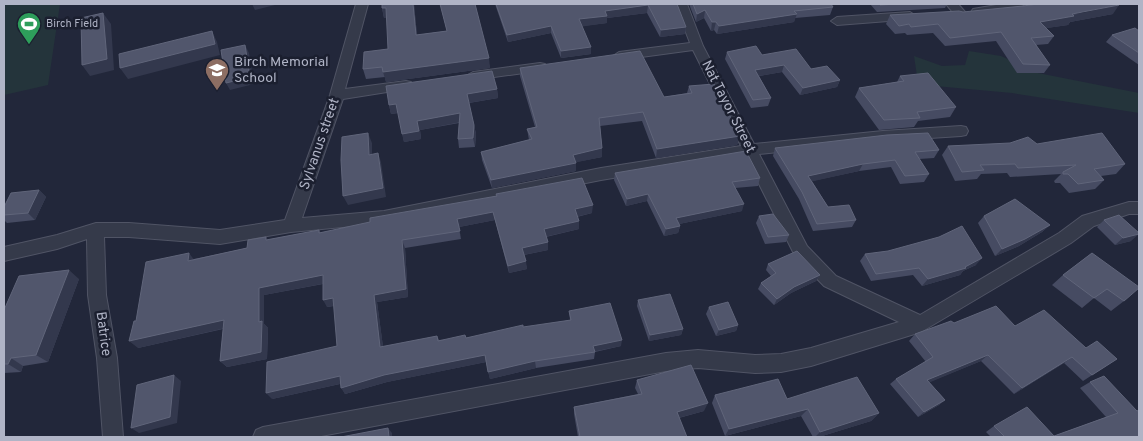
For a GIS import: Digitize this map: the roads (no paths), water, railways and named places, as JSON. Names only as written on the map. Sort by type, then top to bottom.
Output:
[{"type":"street","name":"Sylvanus street","points":[[291,226],[337,95],[362,4]]},
{"type":"street","name":"Nat Tayor Street","points":[[681,4],[697,46],[801,251],[830,281],[921,324]]},
{"type":"street","points":[[941,14],[956,8],[988,11],[1019,4]]},
{"type":"street","points":[[837,21],[922,16]]},
{"type":"street","points":[[609,58],[697,46]]},
{"type":"street","points":[[463,78],[551,66]]},
{"type":"street","points":[[337,95],[415,84]]},
{"type":"street","points":[[4,254],[57,242],[96,230],[129,230],[220,238],[291,226],[384,217],[601,174],[751,150],[883,136],[962,131]]},
{"type":"street","points":[[263,437],[666,362],[698,360],[755,364],[781,363],[811,358],[921,324],[1065,238],[1088,221],[1129,208],[1139,208]]},
{"type":"street","name":"Batrice","points":[[96,230],[95,263],[97,295],[107,358],[113,437]]},
{"type":"place","name":"Birch Field","points":[[29,45]]},
{"type":"place","name":"Birch Memorial School","points":[[217,91]]}]
